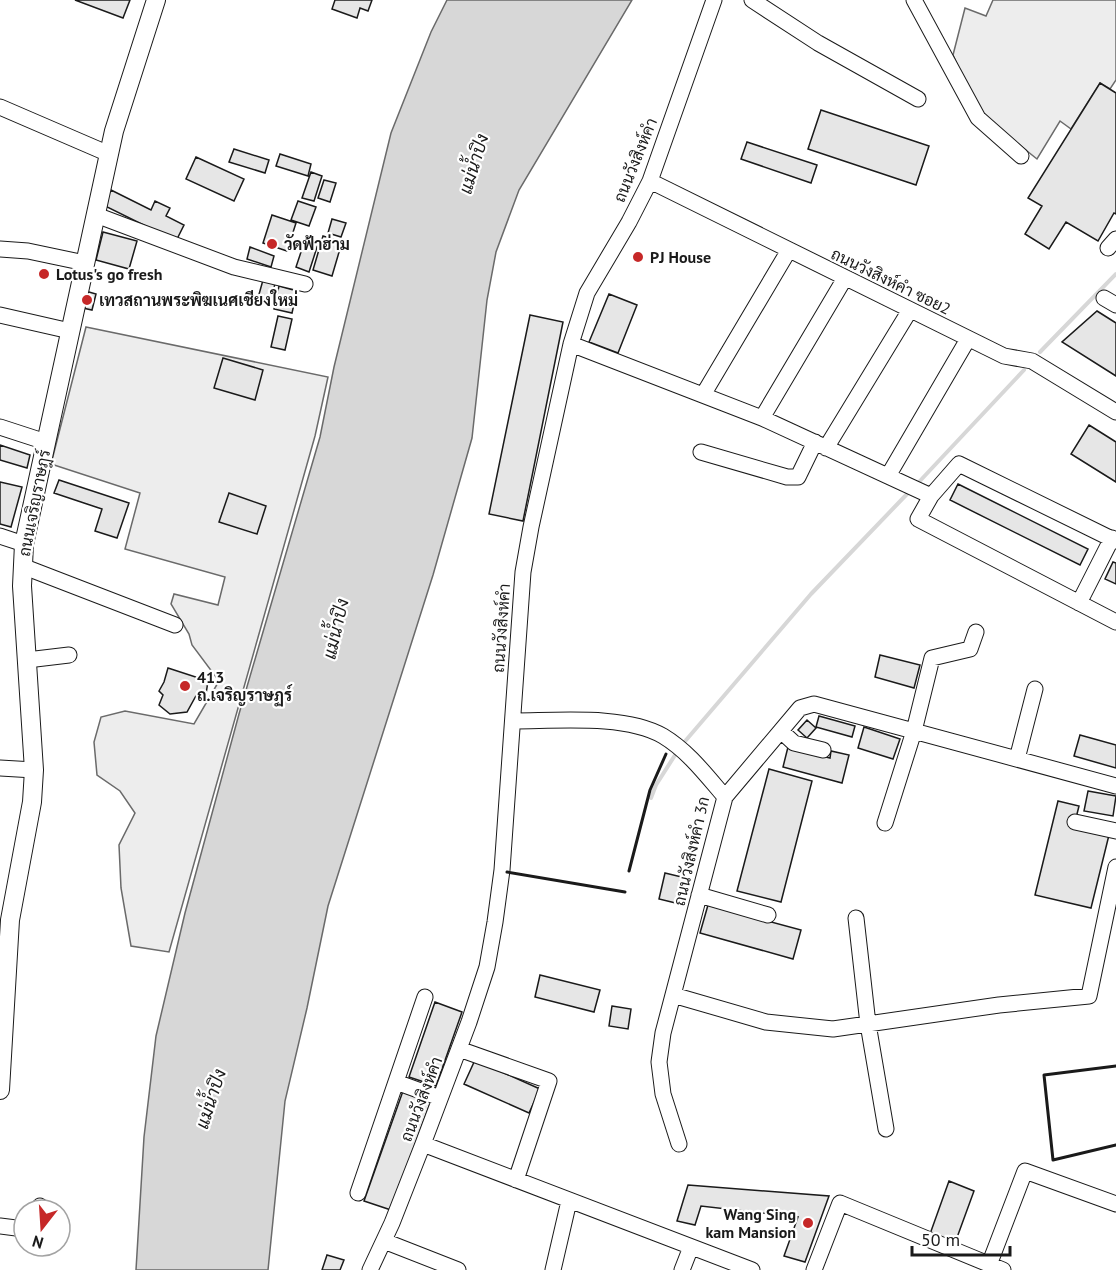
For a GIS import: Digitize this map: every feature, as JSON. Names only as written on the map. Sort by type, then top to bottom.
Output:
[{"type":"main road","name":"ถนนเจริญราษฎร์","points":[[0,1090],[6,914],[32,802],[34,770],[22,566],[24,544],[117,120],[156,0]]},
{"type":"street","name":"ถนนวังสิงห์คำ","points":[[370,1270],[423,1144],[459,1049],[486,967],[495,922],[501,870],[524,572],[531,527],[571,344],[587,293],[650,181],[714,0]]},
{"type":"street","points":[[752,0],[818,43],[918,99]]},
{"type":"street","points":[[914,0],[978,118],[1021,156]]},
{"type":"street","points":[[0,107],[109,154]]},
{"type":"street","name":"ถนนวังสิงห์คำ ซอย2","points":[[650,181],[1004,356],[1032,361],[1116,411]]},
{"type":"street","points":[[96,214],[234,267],[305,284]]},
{"type":"street","points":[[0,249],[28,251],[85,263]]},
{"type":"street","points":[[704,395],[789,250]]},
{"type":"street","points":[[762,418],[845,278]]},
{"type":"street","points":[[701,452],[787,477],[798,477],[910,310]]},
{"type":"street","points":[[0,315],[70,331]]},
{"type":"street","points":[[888,476],[969,339]]},
{"type":"street","points":[[571,344],[762,418],[931,496]]},
{"type":"street","points":[[0,427],[46,442]]},
{"type":"street","points":[[1079,603],[1114,540],[958,464],[931,496],[918,519],[1079,603],[1116,622]]},
{"type":"street","points":[[0,536],[24,544]]},
{"type":"street","points":[[22,566],[175,626]]},
{"type":"street","points":[[885,823],[914,731],[932,658],[970,649],[976,632]]},
{"type":"street","points":[[27,660],[69,655]]},
{"type":"street","points":[[1017,759],[1035,689]]},
{"type":"street","points":[[725,797],[800,708],[814,705],[1116,786]]},
{"type":"street","name":"ถนนวังสิงห์คำ 3ก","points":[[513,721],[610,722],[640,726],[662,736],[687,754],[725,797],[663,1033],[659,1062],[663,1094],[679,1144]]},
{"type":"street","points":[[781,731],[794,743],[823,750]]},
{"type":"street","points":[[0,768],[34,770]]},
{"type":"street","points":[[1075,822],[1116,831]]},
{"type":"street","points":[[673,995],[766,1022],[833,1029],[999,1005],[1089,996],[1116,867]]},
{"type":"street","points":[[699,895],[768,915]]},
{"type":"street","points":[[856,918],[868,1024],[886,1129]]},
{"type":"street","points":[[358,1193],[425,997]]},
{"type":"street","points":[[459,1049],[549,1082],[516,1180]]},
{"type":"street","points":[[396,1082],[440,1098]]},
{"type":"street","points":[[423,1144],[752,1270]]},
{"type":"street","points":[[814,1270],[840,1203],[996,1267],[1025,1171],[1116,1204]]},
{"type":"street","points":[[553,1270],[569,1201]]},
{"type":"street","points":[[384,1241],[458,1270]]},
{"type":"street","points":[[682,1270],[691,1247]]},
{"type":"shaded area","points":[[993,0],[1116,0],[1116,80],[1110,89],[1100,83],[1071,129],[1060,121],[1037,159],[978,112],[953,55],[965,8],[986,16]]},
{"type":"shaded area","points":[[86,327],[328,377],[315,436],[169,952],[131,946],[121,888],[119,845],[135,813],[120,791],[97,775],[94,742],[101,717],[125,711],[194,724],[219,681],[192,645],[189,634],[171,604],[174,594],[218,605],[225,577],[125,549],[140,493],[51,464]]},
{"type":"water","name":"แม่น้ำปิง","points":[[447,0],[632,0],[519,190],[496,252],[487,300],[472,438],[433,575],[328,906],[285,1101],[268,1270],[136,1270],[144,1137],[156,1036],[185,913],[239,714],[320,437],[334,367],[391,133],[431,32]]},
{"type":"building","points":[[75,0],[130,0],[123,18]]},
{"type":"building","points":[[335,0],[372,0],[368,11],[360,8],[357,18],[332,9]]},
{"type":"building","points":[[1100,83],[1116,93],[1116,214],[1114,213],[1098,241],[1066,222],[1049,249],[1025,234],[1042,206],[1028,198]]},
{"type":"building","points":[[821,110],[929,146],[916,185],[808,149]]},
{"type":"building","points":[[747,142],[817,165],[811,183],[741,159]]},
{"type":"building","points":[[234,149],[269,160],[265,173],[229,162]]},
{"type":"building","points":[[280,154],[311,164],[308,176],[276,166]]},
{"type":"building","points":[[196,157],[244,179],[234,201],[186,179]]},
{"type":"building","points":[[311,172],[322,176],[314,201],[302,198]]},
{"type":"building","points":[[324,180],[336,183],[330,202],[318,198]]},
{"type":"building","points":[[111,190],[151,210],[155,201],[170,208],[166,216],[184,225],[176,241],[103,205]]},
{"type":"building","points":[[298,201],[316,207],[309,226],[291,220]]},
{"type":"building","points":[[272,215],[296,223],[287,251],[263,243]]},
{"type":"building","points":[[332,219],[346,223],[341,237],[328,233]]},
{"type":"building","points":[[103,232],[137,241],[129,269],[96,260]]},
{"type":"building","points":[[323,236],[342,242],[332,276],[313,270]]},
{"type":"building","points":[[306,237],[319,241],[309,272],[296,267]]},
{"type":"building","points":[[250,247],[274,256],[271,267],[247,259]]},
{"type":"building","points":[[263,280],[275,284],[270,301],[258,298]]},
{"type":"building","points":[[279,286],[297,291],[292,313],[274,309]]},
{"type":"building","name":"เทวสถานพระพิฆเนศเชียงใหม่","points":[[82,290],[96,294],[92,310],[78,307]]},
{"type":"building","points":[[609,294],[637,305],[618,353],[589,342]]},
{"type":"building","points":[[1097,311],[1116,323],[1116,376],[1062,342]]},
{"type":"building","points":[[530,315],[563,322],[523,521],[489,514]]},
{"type":"building","points":[[278,316],[292,319],[285,350],[271,347]]},
{"type":"building","points":[[223,358],[263,370],[255,400],[214,388]]},
{"type":"building","points":[[1089,425],[1116,442],[1116,482],[1071,454]]},
{"type":"building","points":[[0,445],[30,455],[27,468],[0,460]]},
{"type":"building","points":[[59,480],[129,503],[117,538],[95,531],[102,509],[54,493]]},
{"type":"building","points":[[0,482],[22,487],[11,527],[0,524]]},
{"type":"building","points":[[958,484],[1088,549],[1080,565],[950,500]]},
{"type":"building","points":[[229,493],[266,506],[257,534],[219,522]]},
{"type":"building","points":[[1113,562],[1116,563],[1116,584],[1105,579]]},
{"type":"building","points":[[880,655],[920,665],[914,688],[875,677]]},
{"type":"building","name":"413 ถ.เจริญราษฏร์","points":[[168,668],[208,681],[206,694],[197,694],[187,712],[170,714],[159,705],[163,695],[159,691]]},
{"type":"building","points":[[819,716],[855,726],[852,737],[816,727]]},
{"type":"building","points":[[807,720],[816,728],[807,738],[798,730]]},
{"type":"building","points":[[864,727],[900,739],[893,759],[858,748]]},
{"type":"building","points":[[1080,735],[1116,745],[1116,768],[1074,756]]},
{"type":"building","points":[[788,747],[830,758],[831,751],[849,755],[842,783],[783,767]]},
{"type":"building","points":[[769,769],[812,781],[781,902],[737,891]]},
{"type":"building","points":[[1088,791],[1116,796],[1113,816],[1084,811]]},
{"type":"building","points":[[1058,801],[1079,806],[1074,826],[1109,835],[1091,908],[1035,895]]},
{"type":"building","points":[[665,873],[690,879],[684,905],[659,899]]},
{"type":"building","points":[[708,905],[801,930],[793,959],[700,933]]},
{"type":"building","points":[[540,975],[600,990],[594,1012],[535,997]]},
{"type":"building","points":[[435,1002],[462,1012],[436,1086],[409,1077]]},
{"type":"building","points":[[612,1006],[631,1009],[628,1029],[609,1026]]},
{"type":"building","points":[[475,1060],[540,1089],[529,1113],[464,1084]]},
{"type":"building","points":[[403,1091],[431,1101],[391,1210],[364,1201]]},
{"type":"building","points":[[949,1181],[974,1191],[955,1243],[930,1234]]},
{"type":"building","name":"Wang Sing kam Mansion","points":[[688,1185],[829,1196],[805,1262],[784,1256],[798,1217],[701,1206],[695,1225],[677,1221]]},
{"type":"building","points":[[327,1255],[344,1260],[340,1270],[322,1270]]},
{"type":"waterway","points":[[1040,352],[1116,274]]},
{"type":"waterway","points":[[918,483],[1024,370]]},
{"type":"waterway","points":[[681,746],[811,594],[908,493]]},
{"type":"waterway","points":[[651,798],[656,785],[677,752]]},
{"type":"wall","points":[[629,871],[650,790],[666,754]]},
{"type":"wall","points":[[507,872],[625,892]]},
{"type":"wall","points":[[1116,1066],[1044,1075],[1053,1160],[1116,1145]]},
{"type":"place","name":"วัดฟ้าฮ่าม","points":[[272,244]]},
{"type":"place","name":"PJ House","points":[[638,257]]},
{"type":"place","name":"Lotus's go fresh","points":[[44,274]]},
{"type":"place","name":"เทวสถานพระพิฆเนศเชียงใหม่","points":[[87,300]]},
{"type":"place","name":"413 ถ.เจริญราษฏร์","points":[[185,686]]},
{"type":"place","name":"Wang Sing kam Mansion","points":[[808,1223]]}]
